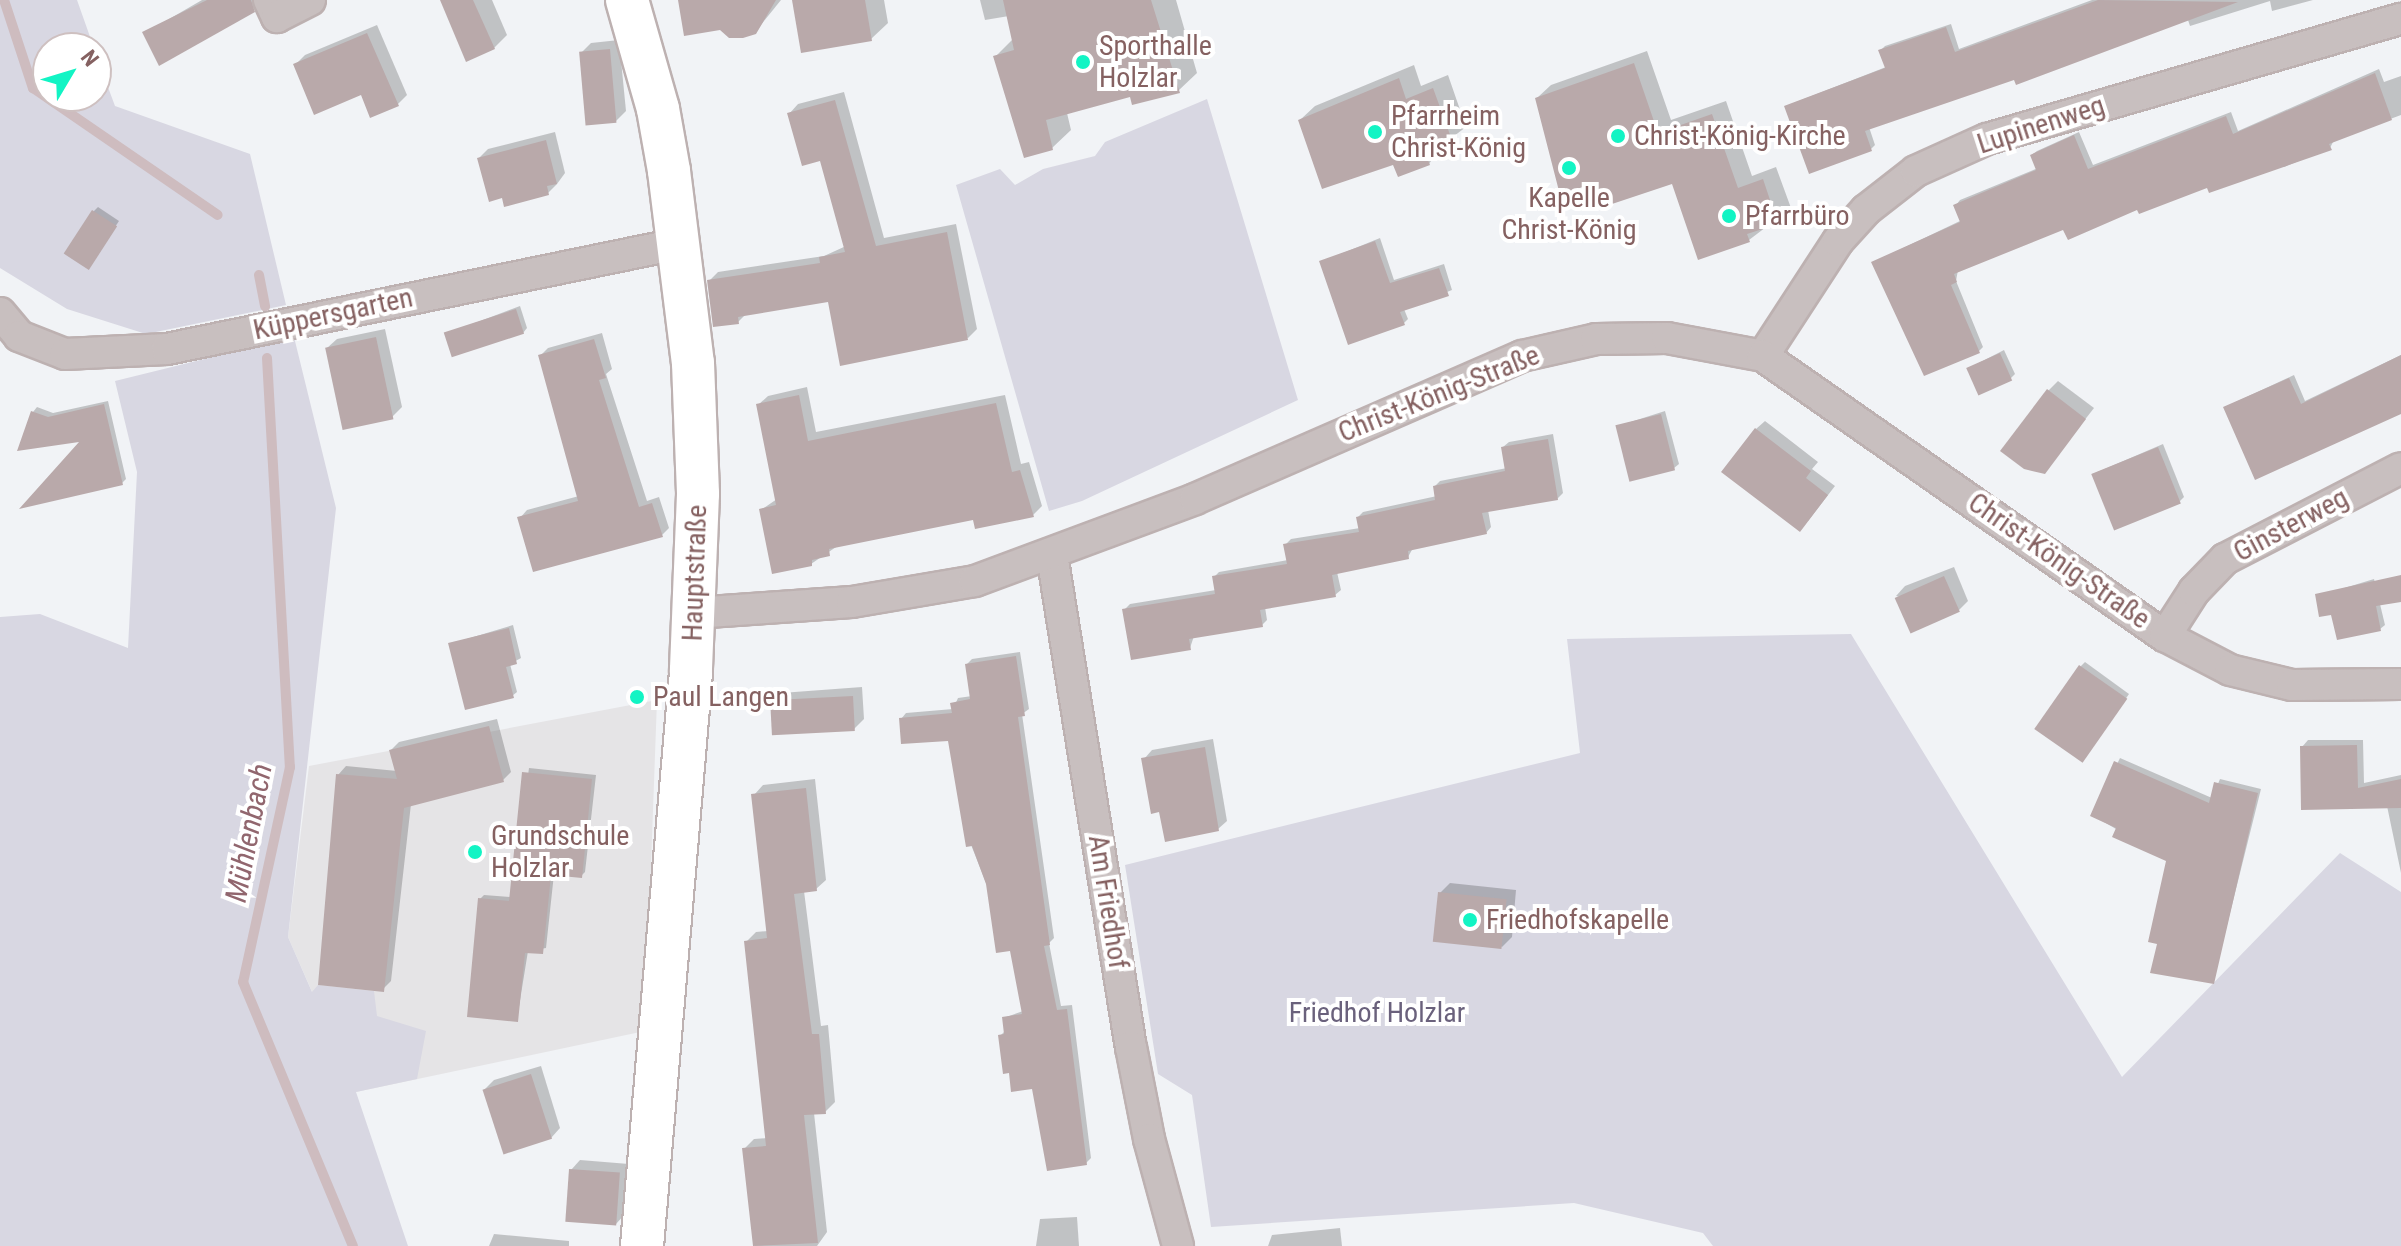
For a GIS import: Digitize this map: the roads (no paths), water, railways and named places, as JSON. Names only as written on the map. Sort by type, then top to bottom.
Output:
[{"type":"main road","name":"Hauptstraße","points":[[627,0],[658,109],[693,363],[698,494],[694,613],[642,1246]]},
{"type":"street","points":[[269,0],[277,17],[310,0]]},
{"type":"street","name":"Lupinenweg","points":[[1763,356],[1838,241],[1866,210],[1916,171],[1987,139],[2401,19]]},
{"type":"street","name":"Küppersgarten","points":[[0,313],[19,336],[65,354],[167,349],[677,244]]},
{"type":"street","name":"Christ-König-Straße","points":[[694,613],[852,602],[975,581],[1052,555],[1195,499],[1522,356],[1596,339],[1667,338],[1763,356],[2165,636],[2230,670],[2292,685],[2401,684]]},
{"type":"street","name":"Ginsterweg","points":[[2165,636],[2194,591],[2225,559],[2401,468]]},
{"type":"street","name":"Am Friedhof","points":[[1052,555],[1131,1047],[1149,1139],[1178,1246]]},
{"type":"waterway","name":"Mühlenbach","points":[[4,0],[33,88],[218,215]]},
{"type":"waterway","name":"Mühlenbach","points":[[259,275],[265,306]]},
{"type":"waterway","name":"Mühlenbach","points":[[267,358],[290,767],[243,982],[353,1246]]},
{"type":"place","name":"Sporthalle Holzlar","points":[[1083,62]]},
{"type":"place","name":"Pfarrheim Christ-König","points":[[1375,132]]},
{"type":"place","name":"Christ-König-Kirche","points":[[1618,136]]},
{"type":"place","name":"Kapelle Christ-König","points":[[1569,168]]},
{"type":"place","name":"Pfarrbüro","points":[[1729,216]]},
{"type":"place","name":"Paul Langen","points":[[637,697]]},
{"type":"place","name":"Grundschule Holzlar","points":[[475,852]]},
{"type":"place","name":"Friedhofskapelle","points":[[1470,920]]},
{"type":"park label","name":"Friedhof Holzlar","points":[[1377,1013]]}]
